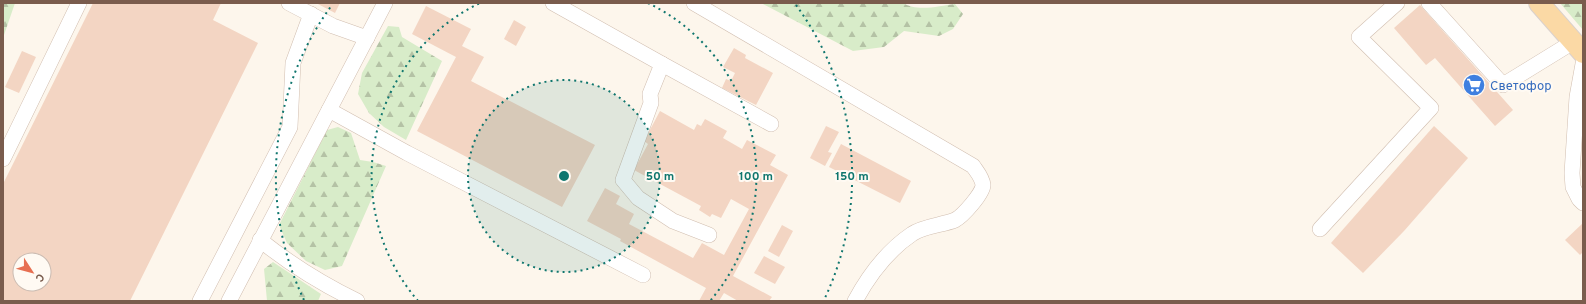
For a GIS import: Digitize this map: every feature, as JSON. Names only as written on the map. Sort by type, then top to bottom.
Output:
[{"type":"main road","points":[[1539,3],[1578,47]]},
{"type":"street","points":[[3,159],[79,3]]},
{"type":"street","points":[[288,3],[333,26],[367,38]]},
{"type":"street","points":[[229,301],[385,3]]},
{"type":"street","points":[[553,3],[771,124]]},
{"type":"street","points":[[694,3],[973,166],[981,177],[983,186],[977,199],[957,219],[913,233],[885,256],[862,288],[855,301]]},
{"type":"street","points":[[1320,229],[1431,108],[1359,37],[1397,3]]},
{"type":"street","points":[[1429,3],[1503,85],[1578,47]]},
{"type":"street","points":[[200,301],[290,127],[294,63],[311,14]]},
{"type":"street","points":[[662,64],[650,94],[651,103],[623,180],[638,198],[673,221],[709,235]]},
{"type":"street","points":[[1583,64],[1577,96],[1572,173],[1573,187],[1579,199],[1583,203]]},
{"type":"street","points":[[329,110],[407,153],[643,275]]},
{"type":"street","points":[[260,240],[285,259],[334,290],[357,301]]},
{"type":"green space","points":[[3,3],[15,3],[3,38]]},
{"type":"green space","points":[[761,3],[903,3],[909,6],[921,8],[955,4],[963,14],[953,29],[939,36],[904,31],[884,47],[853,51]]},
{"type":"green space","points":[[1560,3],[1583,3],[1583,30]]},
{"type":"green space","points":[[388,26],[399,27],[402,37],[442,61],[406,140],[384,127],[369,113],[358,94],[362,73]]},
{"type":"green space","points":[[338,127],[351,133],[360,160],[386,166],[342,266],[325,270],[306,261],[287,243],[279,225],[327,130]]},
{"type":"green space","points":[[273,262],[321,294],[318,301],[267,301],[264,269]]},
{"type":"building","points":[[93,3],[221,3],[213,20],[258,43],[130,301],[3,301],[3,184]]},
{"type":"building","points":[[316,3],[340,3],[335,13]]},
{"type":"building","points":[[1420,5],[1513,110],[1495,126],[1435,58],[1426,65],[1394,28]]},
{"type":"building","points":[[426,6],[471,29],[462,46],[484,57],[471,81],[595,145],[562,207],[417,131],[456,57],[412,34]]},
{"type":"building","points":[[514,20],[526,27],[516,46],[504,39]]},
{"type":"building","points":[[734,48],[746,55],[745,58],[773,73],[756,105],[722,88],[726,79],[731,81],[735,73],[723,67]]},
{"type":"building","points":[[22,51],[36,57],[19,93],[5,87]]},
{"type":"building","points":[[660,111],[694,130],[697,124],[701,126],[705,119],[727,131],[723,138],[742,149],[747,140],[776,155],[770,165],[788,175],[733,276],[772,297],[769,301],[738,301],[724,293],[719,301],[699,301],[706,288],[620,241],[621,239],[587,221],[605,188],[620,196],[616,204],[634,214],[629,224],[693,258],[702,243],[724,255],[749,209],[731,199],[721,218],[712,214],[710,217],[699,210],[701,206],[634,170],[648,144],[644,141]]},
{"type":"building","points":[[826,126],[839,132],[828,152],[832,153],[825,166],[810,158]]},
{"type":"building","points":[[1434,126],[1468,158],[1404,231],[1363,273],[1331,243]]},
{"type":"building","points":[[841,144],[911,181],[900,203],[829,167]]},
{"type":"building","points":[[1583,223],[1583,252],[1580,255],[1565,240]]},
{"type":"building","points":[[782,225],[793,231],[779,257],[768,251]]},
{"type":"building","points":[[764,256],[785,267],[775,284],[754,273]]},
{"type":"place","name":"Светофор","points":[[1474,85]]}]
